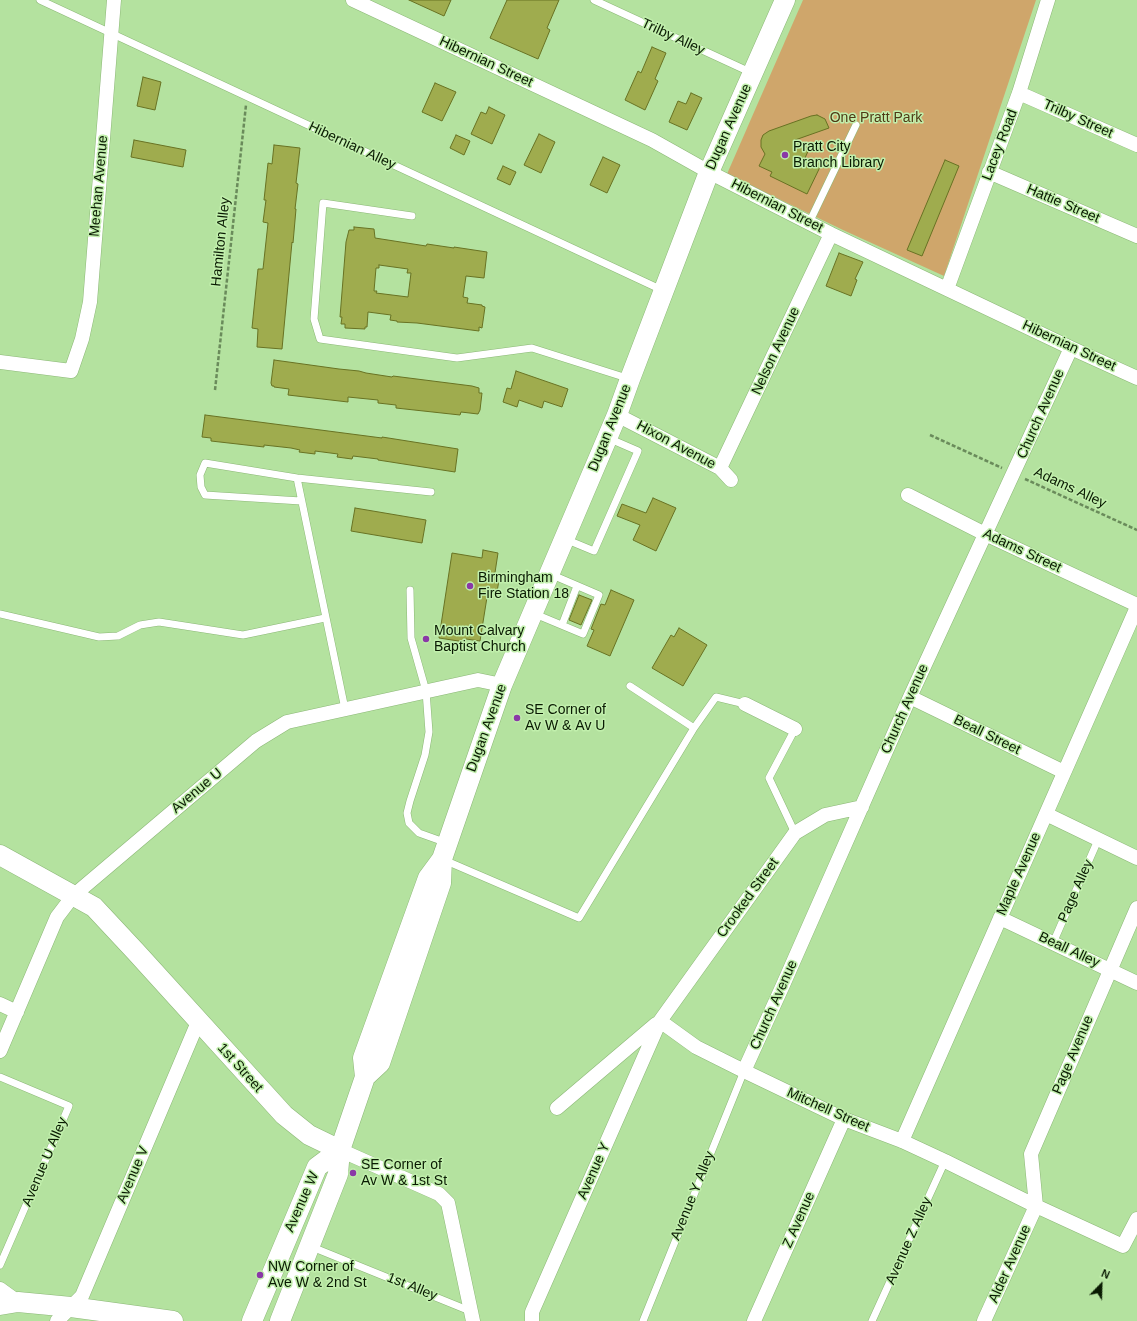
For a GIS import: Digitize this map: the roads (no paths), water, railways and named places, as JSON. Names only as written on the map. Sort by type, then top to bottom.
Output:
[{"type":"main road","name":"Dugan Avenue","points":[[340,1150],[365,1077],[363,1058],[428,878],[444,851],[502,685],[617,415],[709,172],[785,0]]},
{"type":"main road","name":"1st Street","points":[[0,855],[94,907],[284,1115],[309,1135],[340,1150]]},
{"type":"main road","name":"Avenue W","points":[[280,1321],[338,1174],[340,1150]]},
{"type":"main road","name":"Avenue W","points":[[252,1321],[317,1167],[340,1150]]},
{"type":"main road","points":[[9,1303],[70,1314],[173,1321]]},
{"type":"street","name":"Meehan Avenue","points":[[0,362],[71,370],[82,339],[90,302],[114,0]]},
{"type":"street","name":"Lacey Road","points":[[947,289],[1019,94],[1048,0]]},
{"type":"street","name":"Hibernian Street","points":[[360,1],[652,140],[709,172],[831,234],[1137,378]]},
{"type":"street","name":"Trilby Street","points":[[1019,94],[1137,145]]},
{"type":"street","name":"Hattie Street","points":[[989,172],[1137,236]]},
{"type":"street","name":"Nelson Avenue","points":[[720,468],[831,234]]},
{"type":"street","name":"Church Avenue","points":[[744,1071],[910,697],[1071,348]]},
{"type":"street","name":"Hixon Avenue","points":[[617,415],[720,468],[731,480]]},
{"type":"street","name":"Adams Street","points":[[908,495],[985,534],[1137,606]]},
{"type":"street","name":"Maple Avenue","points":[[902,1141],[1137,606]]},
{"type":"street","name":"Avenue U","points":[[0,1051],[57,917],[73,896],[256,741],[287,722],[478,680],[502,685]]},
{"type":"street","name":"Beall Street","points":[[910,697],[1064,772]]},
{"type":"street","points":[[746,704],[795,729]]},
{"type":"street","name":"Crooked Street","points":[[660,1021],[795,833],[826,814],[862,807]]},
{"type":"street","points":[[1046,814],[1137,858]]},
{"type":"street","name":"Page Avenue","points":[[1036,1206],[1031,1154],[1137,908]]},
{"type":"street","name":"Beall Alley","points":[[1000,918],[1137,983]]},
{"type":"street","points":[[0,1004],[17,1012]]},
{"type":"street","points":[[557,1108],[660,1021]]},
{"type":"street","name":"Mitchell Street","points":[[660,1021],[696,1047],[744,1071],[844,1119],[902,1141],[945,1160],[1036,1206],[1123,1246],[1137,1219]]},
{"type":"street","name":"Avenue Y","points":[[532,1321],[532,1312],[660,1021]]},
{"type":"street","name":"Avenue V","points":[[57,1321],[70,1314],[82,1296],[198,1022]]},
{"type":"street","name":"Z Avenue","points":[[754,1321],[844,1119]]},
{"type":"street","name":"1st Street","points":[[340,1150],[439,1194],[448,1203],[473,1321]]},
{"type":"street","name":"Alder Avenue","points":[[984,1321],[1036,1206]]},
{"type":"street","points":[[0,1289],[9,1303]]},
{"type":"lane","name":"Hibernian Alley","points":[[40,0],[663,291]]},
{"type":"lane","name":"Trilby Alley","points":[[594,0],[753,73]]},
{"type":"lane","points":[[809,223],[856,124]]},
{"type":"lane","points":[[412,216],[323,203],[314,319],[320,339],[457,358],[532,348],[630,379]]},
{"type":"lane","points":[[565,538],[594,551],[638,452],[608,437]]},
{"type":"lane","points":[[301,501],[205,495],[201,487],[200,475],[205,463],[297,478],[431,492]]},
{"type":"lane","points":[[297,478],[345,710]]},
{"type":"lane","points":[[533,614],[582,634],[599,595],[550,574]]},
{"type":"lane","points":[[562,625],[577,586]]},
{"type":"lane","points":[[410,590],[411,638],[426,691],[429,732],[426,755],[407,813],[409,823],[419,833],[444,851],[579,918],[694,728],[716,697],[746,704]]},
{"type":"lane","points":[[0,614],[99,637],[118,636],[140,625],[159,622],[243,635],[326,618]]},
{"type":"lane","points":[[630,686],[694,728]]},
{"type":"lane","points":[[795,729],[769,778],[795,833]]},
{"type":"lane","name":"Page Alley","points":[[1053,943],[1098,840]]},
{"type":"lane","name":"Avenue Y Alley","points":[[643,1321],[744,1071]]},
{"type":"lane","name":"Avenue U Alley","points":[[0,1077],[69,1106],[0,1265]]},
{"type":"lane","name":"Avenue Z Alley","points":[[872,1321],[945,1160]]},
{"type":"lane","name":"1st Alley","points":[[310,1246],[465,1308],[470,1307]]},
{"type":"place","name":"Pratt City Branch Library","points":[[785,155]]},
{"type":"place","name":"Birmingham Fire Station 18","points":[[470,586]]},
{"type":"place","name":"Mount Calvary Baptist Church","points":[[426,639]]},
{"type":"place","name":"SE Corner of Av W & Av U","points":[[517,718]]},
{"type":"place","name":"SE Corner of Av W & 1st St","points":[[353,1173]]},
{"type":"place","name":"NW Corner of Ave W & 2nd St","points":[[260,1275]]},
{"type":"park label","name":"One Pratt Park","points":[[876,118]]}]
